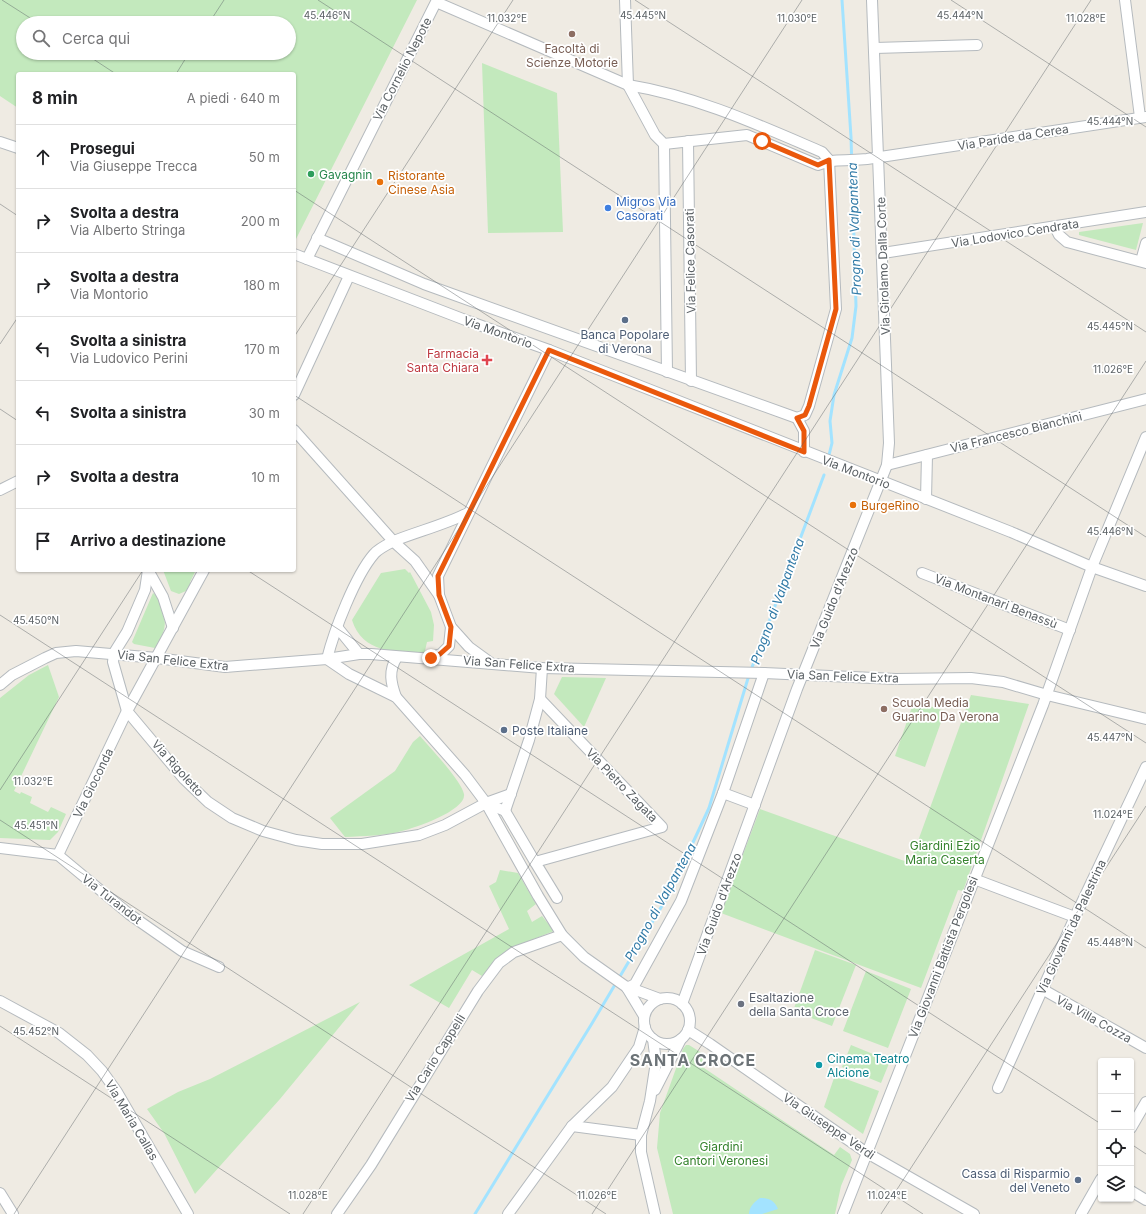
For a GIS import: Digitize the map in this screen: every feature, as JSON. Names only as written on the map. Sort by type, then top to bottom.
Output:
[{"type":"street","points":[[625,0],[628,85],[655,135],[664,144]]},
{"type":"street","name":"Via Girolamo Dalla Corte","points":[[872,0],[880,157],[889,443],[887,465],[880,482]]},
{"type":"street","points":[[1126,0],[1143,117]]},
{"type":"street","name":"Via Cornelio Nepote","points":[[307,259],[436,2],[628,85]]},
{"type":"street","points":[[875,48],[977,45]]},
{"type":"street","points":[[628,85],[653,89],[733,114],[822,152],[829,160],[836,309],[809,406],[805,415],[797,418],[804,431],[804,452]]},
{"type":"street","name":"Via Paride da Cerea","points":[[664,144],[746,135],[818,165],[829,160],[850,161],[880,157],[1143,117]]},
{"type":"street","name":"Via Felice Casorati","points":[[688,141],[691,381]]},
{"type":"street","points":[[0,142],[16,147]]},
{"type":"street","name":"Via Felice Casorati","points":[[664,144],[667,372]]},
{"type":"street","name":"Via Lodovico Cendrata","points":[[883,253],[1146,212]]},
{"type":"street","points":[[1054,227],[1059,235],[1067,242],[1144,262],[1146,243]]},
{"type":"street","name":"Via Montorio","points":[[317,238],[424,284],[797,418]]},
{"type":"street","name":"Via Montorio","points":[[296,255],[549,350],[824,460],[926,499],[1092,567],[1146,586]]},
{"type":"street","points":[[296,391],[349,276]]},
{"type":"street","points":[[439,595],[438,576],[549,350]]},
{"type":"street","name":"Via Francesco Bianchini","points":[[887,465],[1146,399]]},
{"type":"street","points":[[296,432],[394,542],[415,561],[439,595],[451,627],[469,647],[491,663]]},
{"type":"street","points":[[1046,695],[1092,567],[1146,436]]},
{"type":"street","points":[[926,499],[927,455]]},
{"type":"street","points":[[1,487],[16,482]]},
{"type":"street","name":"Via Guido d'Arezzo","points":[[682,1004],[803,675],[880,482]]},
{"type":"street","points":[[468,513],[448,523],[394,542],[375,552],[365,566],[337,627],[327,660],[349,674],[396,697],[465,775],[486,803],[538,896],[562,935],[584,957],[626,987],[660,999],[675,1000],[682,1004],[689,1016],[688,1030],[681,1039],[650,1101]]},
{"type":"street","points":[[127,711],[113,662],[114,654],[127,632],[145,590],[148,572]]},
{"type":"street","points":[[149,572],[163,597],[173,628]]},
{"type":"street","name":"Via Gioconda","points":[[58,855],[127,711],[203,572]]},
{"type":"street","name":"Via Montanari Benassù","points":[[922,573],[1070,630]]},
{"type":"street","points":[[337,627],[358,654]]},
{"type":"street","points":[[431,658],[440,654],[449,646],[451,627]]},
{"type":"street","name":"Via San Felice Extra","points":[[0,685],[12,675],[56,653],[83,651],[157,658],[225,667],[327,660],[358,654],[431,658],[542,668],[743,672],[896,679],[971,678],[1003,682],[1046,695],[1146,719]]},
{"type":"street","points":[[396,697],[391,682],[391,665],[397,657]]},
{"type":"street","points":[[505,811],[529,740],[540,699],[542,668]]},
{"type":"street","points":[[626,987],[635,984],[681,901],[723,793],[762,673]]},
{"type":"street","name":"Via Giovanni Battista Pergolesi","points":[[843,1214],[1046,695]]},
{"type":"street","name":"Via Pietro Zagata","points":[[534,862],[662,827],[540,699]]},
{"type":"street","name":"Via Rigoletto","points":[[127,711],[184,779],[208,802],[232,818],[263,831],[296,840],[322,844],[362,844],[419,835],[445,825],[486,803]]},
{"type":"street","name":"Via Giovanni da Palestrina","points":[[998,1088],[1075,917],[1146,767]]},
{"type":"street","points":[[723,793],[755,804]]},
{"type":"street","points":[[486,803],[511,794]]},
{"type":"street","points":[[486,803],[505,811],[534,862],[557,898]]},
{"type":"street","points":[[0,848],[58,855]]},
{"type":"street","name":"Via Turandot","points":[[58,855],[129,914],[182,951],[219,967]]},
{"type":"street","points":[[974,879],[1075,917]]},
{"type":"street","name":"Via Carlo Cappelli","points":[[337,1214],[371,1165],[478,990],[499,963],[514,952],[562,935]]},
{"type":"street","points":[[626,987],[653,1039],[656,1062],[650,1101],[641,1135],[641,1152],[655,1214]]},
{"type":"street","name":"Via Villa Cozza","points":[[1042,989],[1146,1048]]},
{"type":"street","points":[[508,1214],[572,1126],[612,1087],[639,1047],[644,1022],[650,1006],[660,999]]},
{"type":"street","name":"Via Maria Callas","points":[[0,1001],[59,1033],[87,1055],[102,1071],[117,1092],[188,1214]]},
{"type":"street","name":"Via Giuseppe Verdi","points":[[688,1030],[867,1153],[974,1214]]},
{"type":"street","points":[[653,1039],[667,1044],[681,1039]]},
{"type":"street","points":[[1134,1123],[1146,1102]]},
{"type":"street","points":[[572,1126],[641,1135]]},
{"type":"street","points":[[1081,1214],[1098,1184]]},
{"type":"street","points":[[0,1193],[13,1214]]},
{"type":"street","points":[[1134,1193],[1146,1200]]},
{"type":"green space","name":"Gavagnin","points":[[0,0],[417,0],[296,239],[296,72],[16,72],[16,107],[0,96]]},
{"type":"green space","points":[[482,63],[557,93],[563,232],[488,233]]},
{"type":"green space","points":[[1143,223],[1136,250],[1079,235],[1079,232]]},
{"type":"green space","points":[[405,569],[409,573],[410,572],[431,612],[434,625],[433,641],[427,642],[424,655],[381,649],[372,645],[357,631],[352,620],[381,573]]},
{"type":"green space","points":[[164,572],[195,572],[190,582],[192,585],[186,591],[179,594],[171,591]]},
{"type":"green space","points":[[153,593],[157,596],[165,622],[161,639],[155,648],[134,644],[132,642]]},
{"type":"green space","points":[[48,665],[59,697],[14,791],[20,794],[21,792],[32,797],[30,803],[48,812],[51,807],[66,814],[58,832],[50,840],[0,838],[0,698],[29,675]]},
{"type":"green space","points":[[562,677],[606,678],[584,727],[554,694]]},
{"type":"green space","name":"Giardini Ezio Maria Caserta","points":[[971,695],[1029,704],[963,891],[958,890],[921,988],[721,913],[760,809],[910,863]]},
{"type":"green space","points":[[914,701],[945,711],[925,767],[895,756]]},
{"type":"green space","points":[[420,736],[445,764],[462,788],[464,794],[463,800],[458,806],[449,812],[429,822],[409,829],[381,835],[345,837],[330,818],[395,771],[413,742]]},
{"type":"green space","points":[[500,870],[518,873],[536,904],[527,911],[532,922],[542,916],[554,931],[507,953],[482,976],[472,970],[449,1008],[409,985],[509,929],[489,886],[496,882]]},
{"type":"green space","points":[[815,950],[856,965],[832,1026],[793,1011]]},
{"type":"green space","points":[[866,971],[911,989],[888,1048],[843,1031]]},
{"type":"green space","points":[[360,1002],[280,1099],[195,1194],[164,1133],[147,1109],[178,1092],[210,1079]]},
{"type":"green space","name":"Giardini Cantori Veronesi","points":[[686,1045],[689,1045],[705,1055],[701,1066],[834,1155],[840,1147],[850,1154],[852,1160],[841,1186],[835,1214],[673,1214],[657,1148],[660,1113],[683,1049]]},
{"type":"green space","points":[[851,1045],[890,1061],[881,1083],[842,1067]]},
{"type":"green space","points":[[835,1075],[879,1091],[863,1134],[824,1107]]},
{"type":"water","points":[[760,1198],[771,1200],[775,1203],[778,1209],[762,1214],[749,1214],[752,1205]]},
{"type":"waterway","name":"Progno di Valpantena","points":[[829,455],[832,443],[830,421],[834,395],[852,338],[856,306],[851,137],[842,0]]},
{"type":"waterway","name":"Progno di Valpantena","points":[[751,670],[824,475]]},
{"type":"waterway","name":"Progno di Valpantena","points":[[475,1214],[591,1025],[669,894],[709,808],[749,675]]},
{"type":"place","name":"Facoltà di Scienze Motorie","points":[[572,34]]},
{"type":"place","name":"Gavagnin","points":[[311,174]]},
{"type":"place","name":"Ristorante Cinese Asia","points":[[380,182]]},
{"type":"place","name":"Migros Via Casorati","points":[[608,208]]},
{"type":"place","name":"Banca Popolare di Verona","points":[[625,320]]},
{"type":"place","name":"Farmacia Santa Chiara","points":[[487,360]]},
{"type":"place","name":"BurgeRino","points":[[853,505]]},
{"type":"place","name":"Scuola Media Guarino Da Verona","points":[[884,709]]},
{"type":"place","name":"Poste Italiane","points":[[504,730]]},
{"type":"place","name":"Esaltazione della Santa Croce","points":[[741,1004]]},
{"type":"place","name":"Cinema Teatro Alcione","points":[[819,1065]]},
{"type":"place","name":"Cassa di Risparmio del Veneto","points":[[1078,1180]]},
{"type":"district","name":"SANTA CROCE","points":[[693,1060]]},
{"type":"route","points":[[431,658],[440,654],[449,646],[451,627],[439,595],[438,576],[549,350],[804,452],[804,431],[797,418],[805,415],[809,406],[836,309],[829,160],[818,165],[762,141]]}]
